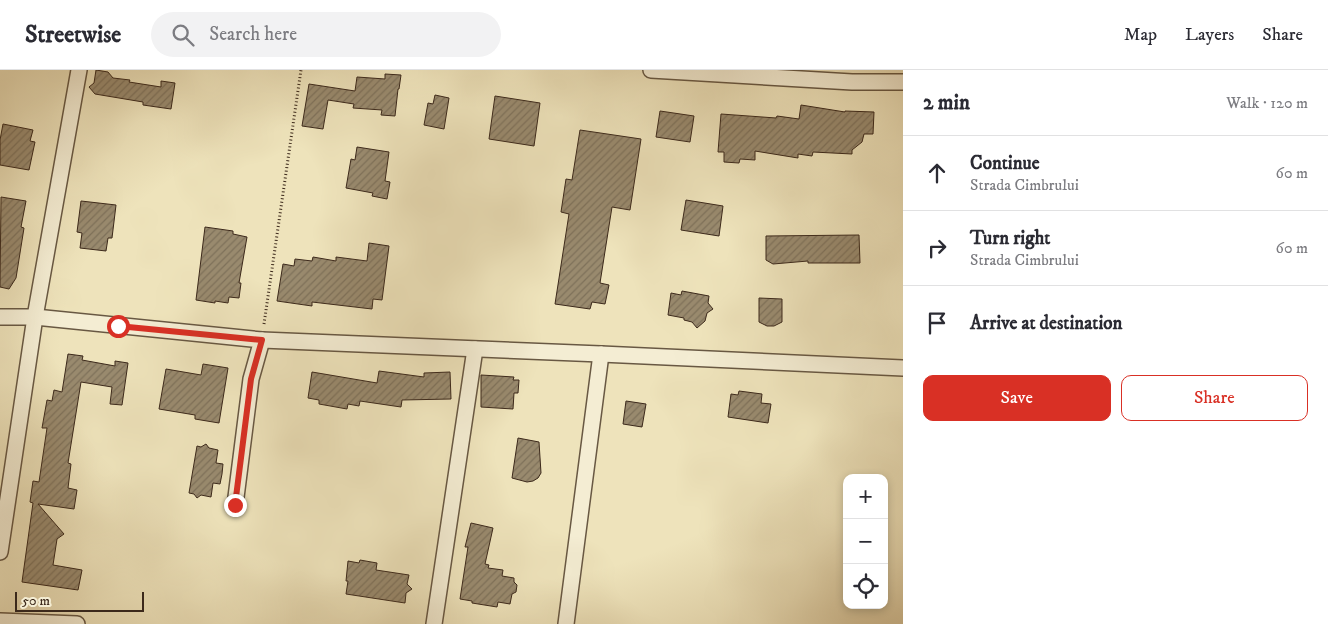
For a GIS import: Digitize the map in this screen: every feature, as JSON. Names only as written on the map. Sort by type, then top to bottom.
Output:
[{"type":"street","points":[[0,552],[35,317],[78,70]]},
{"type":"street","points":[[651,70],[852,82],[903,82]]},
{"type":"street","points":[[0,317],[35,317],[262,340],[903,368]]},
{"type":"street","points":[[235,505],[251,379],[262,340]]},
{"type":"street","points":[[434,624],[475,349]]},
{"type":"street","points":[[566,624],[601,354]]},
{"type":"street","points":[[0,621],[77,624]]},
{"type":"path","points":[[262,340],[301,70]]},
{"type":"building","points":[[96,70],[108,72],[113,78],[130,80],[129,82],[161,87],[161,81],[175,83],[171,109],[95,94],[89,87],[94,83]]},
{"type":"building","points":[[385,74],[401,75],[395,116],[381,115],[382,110],[353,108],[354,104],[328,100],[323,129],[302,126],[309,84],[355,91],[357,77],[385,79]]},
{"type":"building","points":[[435,95],[449,98],[444,129],[424,125],[428,103],[433,104]]},
{"type":"building","points":[[495,96],[540,103],[534,146],[489,139]]},
{"type":"building","points":[[801,105],[845,112],[874,112],[873,134],[864,134],[862,142],[852,150],[852,154],[813,152],[812,156],[798,154],[798,158],[755,151],[755,160],[740,159],[739,163],[724,162],[724,152],[718,152],[721,114],[776,118],[777,116],[799,119]]},
{"type":"building","points":[[660,111],[694,116],[690,142],[656,137]]},
{"type":"building","points":[[3,124],[33,130],[30,141],[35,142],[29,170],[0,165],[0,140]]},
{"type":"building","points":[[580,130],[641,139],[630,210],[612,207],[600,283],[609,285],[605,304],[592,302],[590,309],[555,304],[569,214],[561,212],[566,179],[572,180]]},
{"type":"building","points":[[357,147],[389,152],[385,181],[390,182],[387,199],[372,196],[373,193],[346,188],[351,159],[355,160]]},
{"type":"building","points":[[1,197],[26,201],[21,227],[24,228],[16,278],[9,289],[0,287]]},
{"type":"building","points":[[686,200],[723,206],[719,236],[681,230]]},
{"type":"building","points":[[81,201],[116,205],[112,238],[108,238],[106,251],[80,248],[82,233],[77,232]]},
{"type":"building","points":[[205,227],[233,231],[233,234],[247,237],[239,283],[241,283],[239,298],[229,297],[228,303],[196,300]]},
{"type":"building","points":[[859,235],[860,263],[808,263],[808,261],[773,264],[766,260],[766,236]]},
{"type":"building","points":[[369,243],[389,246],[382,300],[373,299],[372,309],[312,302],[312,306],[277,301],[283,264],[294,266],[295,259],[312,261],[313,257],[336,261],[336,257],[367,261]]},
{"type":"building","points":[[682,291],[709,296],[708,303],[713,309],[707,313],[705,321],[697,328],[692,322],[684,320],[684,318],[668,315],[671,293],[681,295]]},
{"type":"building","points":[[759,298],[782,299],[782,322],[774,326],[767,326],[759,322]]},
{"type":"building","points":[[68,354],[83,356],[82,360],[115,366],[115,361],[128,363],[122,405],[110,404],[112,387],[81,382],[68,463],[71,464],[68,488],[77,490],[74,509],[38,504],[64,534],[57,539],[53,565],[82,570],[78,590],[22,582],[33,503],[30,502],[33,481],[39,482],[47,428],[42,428],[47,400],[52,401],[54,390],[62,392]]},
{"type":"building","points":[[203,364],[228,368],[219,423],[195,419],[195,415],[159,409],[166,369],[201,375]]},
{"type":"building","points":[[379,371],[424,377],[424,373],[450,372],[451,399],[402,400],[401,407],[360,401],[359,406],[348,404],[347,409],[319,404],[319,400],[308,398],[312,372],[377,383]]},
{"type":"building","points":[[481,375],[514,377],[513,380],[519,380],[518,393],[514,393],[513,409],[481,407]]},
{"type":"building","points":[[739,391],[762,394],[761,403],[771,404],[768,423],[728,417],[731,394],[738,395]]},
{"type":"building","points":[[626,401],[646,404],[642,427],[623,424]]},
{"type":"building","points":[[518,438],[539,442],[541,473],[533,481],[527,482],[512,478]]},
{"type":"building","points":[[206,444],[209,448],[218,450],[216,463],[223,464],[222,474],[220,484],[213,483],[211,497],[201,495],[197,498],[194,494],[189,493],[197,446],[201,447]]},
{"type":"building","points":[[471,523],[493,528],[485,564],[489,565],[488,568],[503,570],[502,576],[514,578],[514,582],[517,585],[516,592],[512,594],[510,604],[498,602],[497,607],[460,599],[468,547],[465,547]]},
{"type":"building","points":[[360,560],[377,563],[376,570],[409,575],[407,584],[412,589],[406,593],[405,603],[346,594],[348,561],[359,563]]},
{"type":"route","points":[[118,326],[262,340],[251,379],[235,505]]}]
